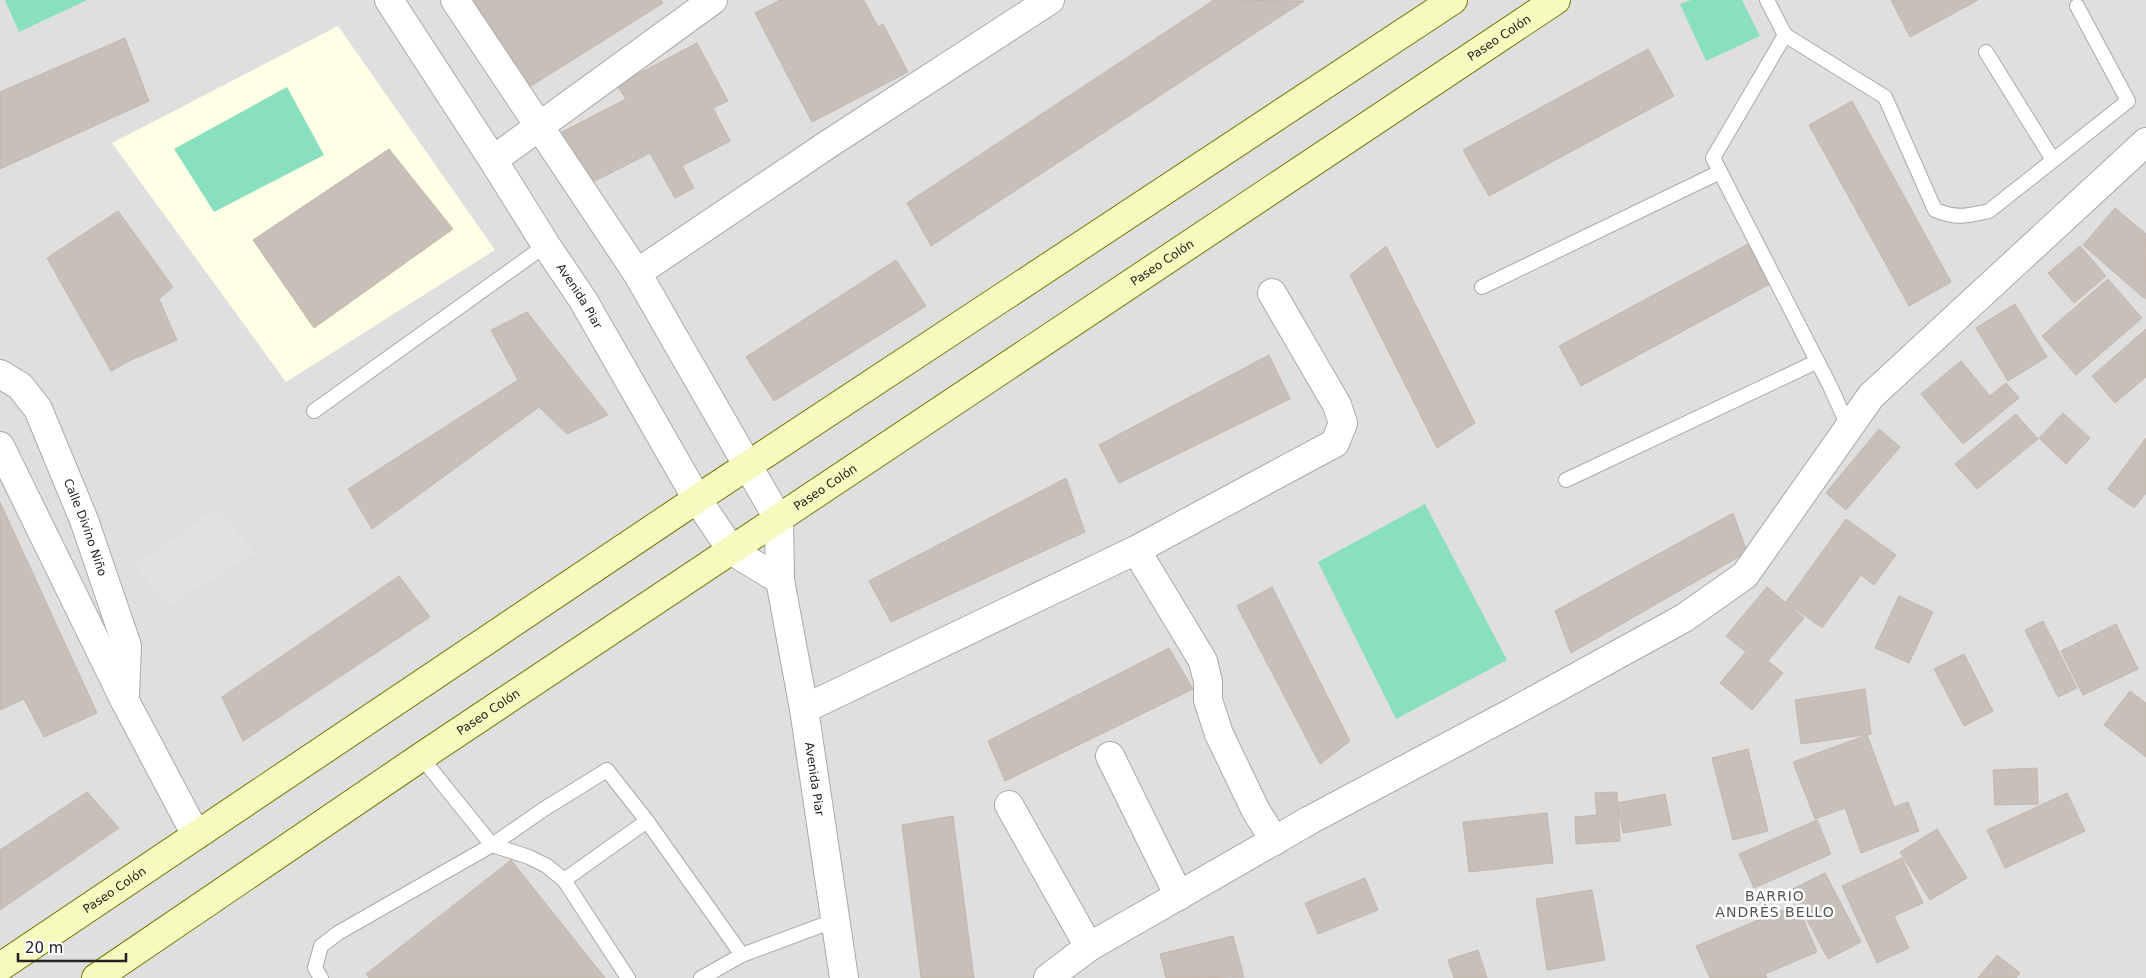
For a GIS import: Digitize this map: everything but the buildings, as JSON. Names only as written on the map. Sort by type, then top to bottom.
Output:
[{"type":"main road","name":"Paseo Colón","points":[[0,967],[697,499],[1453,0]]},
{"type":"main road","name":"Paseo Colón","points":[[96,978],[421,757],[1287,181],[1499,36],[1556,0]]},
{"type":"street","name":"Avenida Piar","points":[[389,0],[583,300],[697,499],[732,551],[780,580]]},
{"type":"street","name":"Avenida Piar","points":[[455,0],[637,273],[779,520],[780,580],[804,709],[844,978]]},
{"type":"street","points":[[493,160],[713,0]]},
{"type":"street","points":[[637,273],[822,148],[1050,0]]},
{"type":"street","points":[[1048,978],[1089,947],[1274,841],[1684,618],[1745,575],[1871,396],[2146,142]]},
{"type":"street","points":[[804,709],[1136,550],[1336,443],[1343,423],[1337,405],[1272,292]]},
{"type":"street","name":"Calle Divino Niño","points":[[0,374],[20,386],[38,409],[84,520],[127,646],[125,701]]},
{"type":"street","name":"Calle Divino Niño","points":[[0,446],[125,701],[196,835]]},
{"type":"street","points":[[1136,550],[1204,661],[1208,682],[1208,700],[1220,734],[1256,811],[1274,841]]},
{"type":"street","points":[[1110,756],[1179,896]]},
{"type":"street","points":[[1009,805],[1089,947]]},
{"type":"lane","points":[[1767,0],[1785,35],[1885,96],[1935,210],[1951,217],[1970,216],[1989,211],[2128,101],[2077,6]]},
{"type":"lane","points":[[1785,35],[1713,158],[1849,428]]},
{"type":"lane","points":[[1986,52],[2052,160]]},
{"type":"lane","points":[[1482,287],[1720,172]]},
{"type":"lane","points":[[314,411],[546,245]]},
{"type":"lane","points":[[1566,480],[1816,362]]},
{"type":"lane","points":[[421,757],[492,845],[529,857],[547,866],[564,880],[628,978]]},
{"type":"lane","points":[[321,978],[315,968],[321,946],[338,933],[492,845],[544,809],[607,770],[647,821],[742,955]]},
{"type":"lane","points":[[564,880],[647,821]]},
{"type":"lane","points":[[701,978],[742,955],[836,920]]},
{"type":"shaded area","points":[[0,0],[2146,0],[2146,978],[0,978]]},
{"type":"shaded area","points":[[338,26],[495,250],[286,382],[112,143]]},
{"type":"shaded area","points":[[217,508],[255,553],[167,606],[135,565]]},
{"type":"green space","points":[[5,0],[87,0],[19,32]]},
{"type":"green space","points":[[1691,0],[1742,0],[1760,36],[1706,61],[1680,4]]},
{"type":"green space","points":[[287,87],[324,155],[214,212],[174,149]]},
{"type":"green space","points":[[1425,504],[1507,660],[1396,719],[1318,562]]},
{"type":"district","name":"BARRIO ANDRÉS BELLO","points":[[1775,904]]}]
